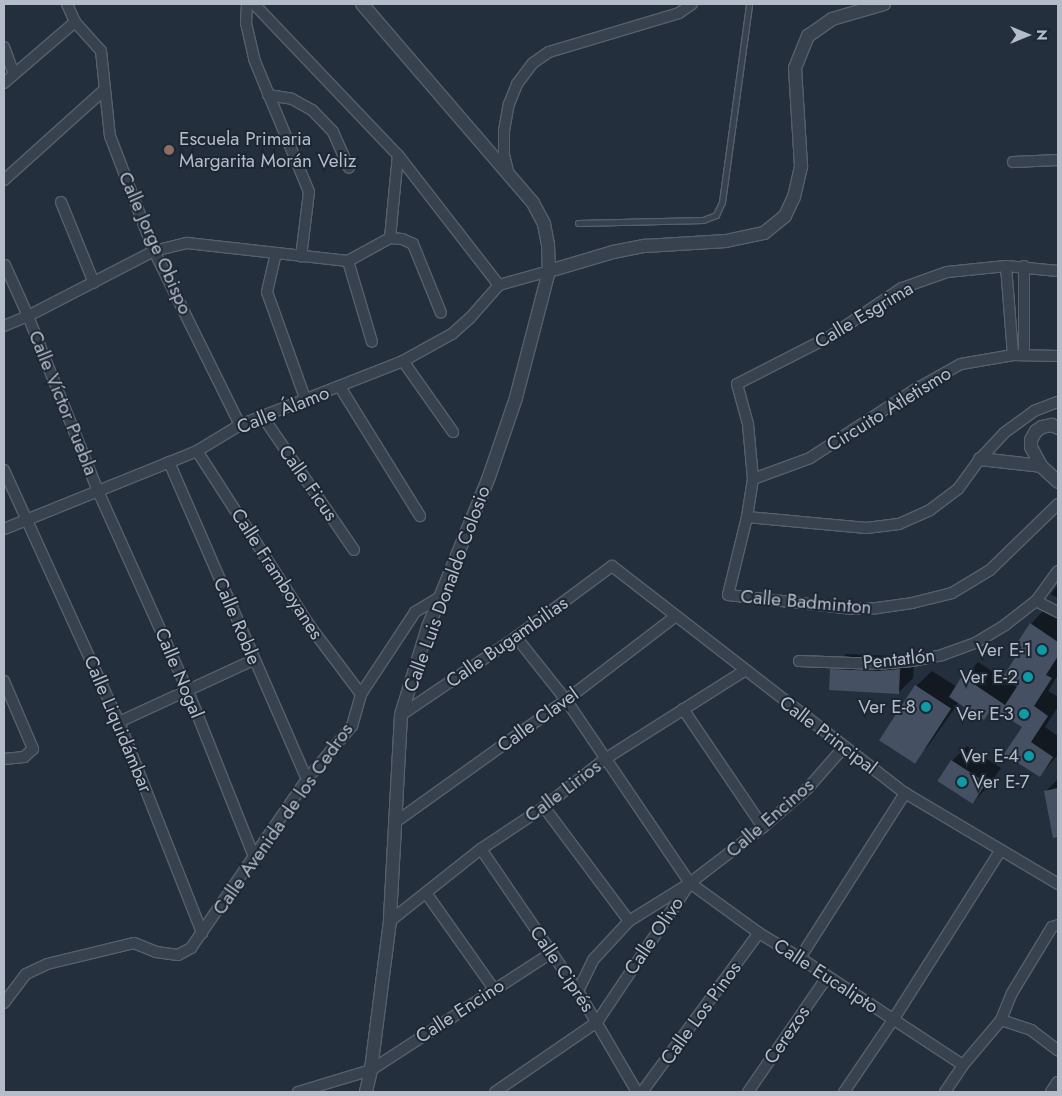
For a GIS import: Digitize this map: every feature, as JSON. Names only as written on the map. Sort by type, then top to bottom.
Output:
[{"type":"street","points":[[4,83],[75,22],[67,4]]},
{"type":"street","points":[[247,4],[246,23],[254,59],[309,192],[302,257]]},
{"type":"street","points":[[254,4],[398,155],[499,285],[613,252],[645,246],[726,241],[764,233],[785,216],[794,197],[800,166],[794,68],[808,36],[832,19],[875,5],[884,4]]},
{"type":"street","name":"Calle Luis Donaldo Colosio","points":[[362,4],[533,203],[544,224],[548,244],[549,271],[516,398],[489,477],[428,627],[401,715],[397,821],[390,921],[371,1070],[366,1092]]},
{"type":"street","points":[[509,176],[504,155],[504,131],[509,104],[517,84],[533,63],[549,52],[679,13],[692,4]]},
{"type":"street","name":"Calle Jorge Obispo","points":[[75,22],[101,51],[110,136],[154,251],[240,425]]},
{"type":"street","points":[[4,47],[14,74]]},
{"type":"street","points":[[4,180],[104,90]]},
{"type":"street","points":[[268,95],[292,98],[312,110],[333,132],[349,168]]},
{"type":"street","points":[[390,238],[398,155]]},
{"type":"street","points":[[1013,162],[1058,160]]},
{"type":"street","points":[[60,202],[94,282]]},
{"type":"street","points":[[4,326],[28,316],[154,251],[187,243],[348,261],[390,238],[402,239],[413,244],[441,313]]},
{"type":"street","points":[[276,253],[267,292],[305,398]]},
{"type":"street","points":[[348,261],[372,342]]},
{"type":"street","name":"Calle Víctor Puebla","points":[[5,265],[28,316],[98,491]]},
{"type":"street","points":[[1006,266],[1013,355]]},
{"type":"street","name":"Calle Esgrima","points":[[753,479],[748,424],[737,384],[829,337],[902,288],[947,272],[1006,266],[1024,266],[1058,271]]},
{"type":"street","points":[[1024,266],[1024,355]]},
{"type":"street","name":"Calle Álamo","points":[[4,529],[197,451],[240,425],[403,361],[452,334],[470,318],[499,285]]},
{"type":"street","name":"Circuito Atletismo","points":[[753,479],[810,458],[916,389],[961,364],[1013,355],[1058,356]]},
{"type":"street","points":[[403,361],[453,432]]},
{"type":"street","points":[[340,386],[420,516]]},
{"type":"street","points":[[753,479],[747,516],[866,528],[899,524],[930,510],[958,490],[980,459],[1004,433],[1034,411],[1058,402]]},
{"type":"street","name":"Calle Ficus","points":[[263,417],[354,550]]},
{"type":"street","points":[[1058,428],[1052,425],[1042,427],[1032,435],[1031,447],[1041,466],[1058,482]]},
{"type":"street","name":"Calle Framboyanes","points":[[197,451],[309,625],[361,694]]},
{"type":"street","points":[[980,459],[1041,466]]},
{"type":"street","name":"Calle Roble","points":[[169,462],[253,660],[307,779]]},
{"type":"street","name":"Calle Liquidámbar","points":[[4,470],[119,722],[202,933]]},
{"type":"street","name":"Calle Nogal","points":[[98,491],[188,691],[254,857]]},
{"type":"street","name":"Calle Badminton","points":[[747,516],[728,595],[852,608],[877,608],[912,603],[952,593],[990,570],[1058,504]]},
{"type":"street","name":"Calle Principal","points":[[612,566],[744,671],[905,793],[1058,884]]},
{"type":"street","name":"Calle Bugambilias","points":[[401,715],[516,638],[612,566]]},
{"type":"street","name":"Pentatlón","points":[[799,661],[878,664],[912,661],[942,655],[977,642],[1006,625],[1036,601],[1058,571]]},
{"type":"street","name":"Calle Avenida de los Cedros","points":[[4,1003],[26,974],[47,964],[134,943],[156,952],[178,955],[191,948],[307,779],[352,726],[361,694],[414,612],[442,596]]},
{"type":"street","points":[[1036,601],[1058,612]]},
{"type":"street","name":"Calle Clavel","points":[[397,821],[566,700],[676,616]]},
{"type":"street","name":"Calle Eucalipto","points":[[516,638],[566,700],[690,883],[759,933],[963,1065]]},
{"type":"street","points":[[119,722],[253,660]]},
{"type":"street","name":"Calle Lirios","points":[[390,921],[481,849],[544,807],[605,759],[744,671]]},
{"type":"street","points":[[4,681],[33,749],[24,757],[4,759]]},
{"type":"street","points":[[683,710],[763,827]]},
{"type":"street","name":"Calle Encinos","points":[[690,883],[763,827],[808,788],[844,747]]},
{"type":"street","points":[[800,958],[905,793]]},
{"type":"street","points":[[544,807],[629,921]]},
{"type":"street","name":"Calle Ciprés","points":[[481,849],[578,991],[637,1092]]},
{"type":"street","points":[[844,1092],[893,1020],[1000,850]]},
{"type":"street","name":"Calle Olivo","points":[[578,991],[593,960],[629,921],[690,883]]},
{"type":"street","name":"Calle Olivo","points":[[597,1022],[690,883]]},
{"type":"street","points":[[426,893],[494,988]]},
{"type":"street","points":[[946,1092],[963,1065],[1001,1020],[1017,985],[1052,928],[1058,925]]},
{"type":"street","name":"Calle Los Pinos","points":[[642,1092],[759,933]]},
{"type":"street","name":"Calle Encino","points":[[298,1092],[371,1070],[494,988],[551,953]]},
{"type":"street","name":"Cerezos","points":[[748,1092],[826,977]]},
{"type":"street","points":[[1001,1020],[1031,1030],[1058,1050]]},
{"type":"street","points":[[495,1092],[597,1022]]},
{"type":"street","points":[[1052,1092],[1058,1083]]},
{"type":"lane","points":[[578,223],[703,220],[716,215],[722,202],[749,4]]},
{"type":"building","points":[[1030,623],[1058,642],[1058,656],[1046,675],[1052,678],[1034,706],[1048,716],[1031,742],[1053,757],[1040,777],[1004,754],[1022,727],[992,708],[984,720],[949,697],[962,676],[1005,705],[1018,685],[1004,675],[1022,647],[1017,643]]},
{"type":"building","points":[[830,669],[878,671],[900,669],[899,694],[829,690]]},
{"type":"building","points":[[915,685],[951,708],[915,764],[879,740]]},
{"type":"building","name":"Ver E-7","points":[[951,760],[986,783],[973,804],[937,781]]},
{"type":"building","points":[[1058,788],[1058,837],[1053,838],[1044,791]]},
{"type":"place","name":"Escuela Primaria Margarita Morán Veliz","points":[[169,150]]},
{"type":"place","name":"Ver E-1","points":[[1042,650]]},
{"type":"place","name":"Ver E-2","points":[[1028,677]]},
{"type":"place","name":"Ver E-8","points":[[926,707]]},
{"type":"place","name":"Ver E-3","points":[[1024,714]]},
{"type":"place","name":"Ver E-4","points":[[1029,756]]},
{"type":"place","name":"Ver E-7","points":[[962,782]]}]
